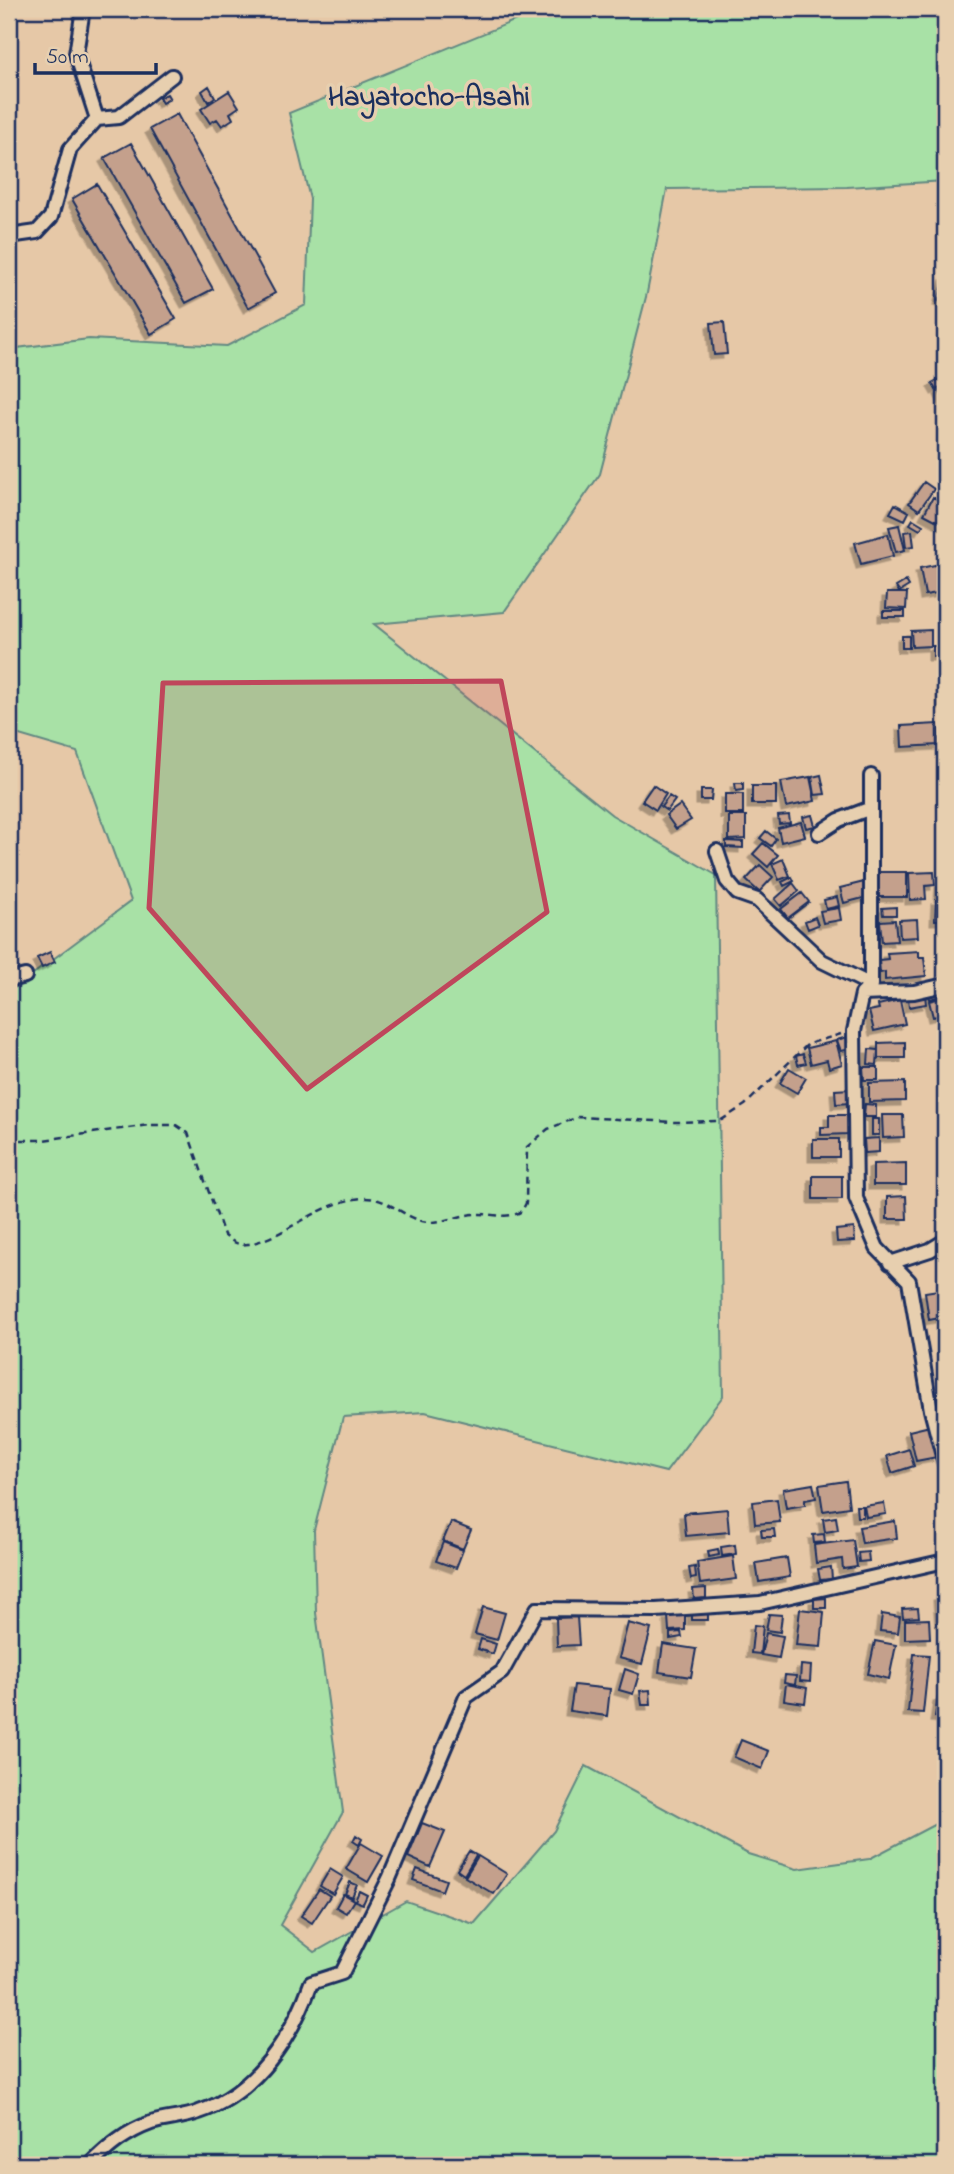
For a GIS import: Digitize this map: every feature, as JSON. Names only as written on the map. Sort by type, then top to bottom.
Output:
[{"type":"street","points":[[83,9],[76,54],[97,119]]},
{"type":"street","points":[[9,236],[37,232],[51,217],[70,149],[97,119],[119,117],[172,76]]},
{"type":"street","points":[[945,465],[945,482]]},
{"type":"street","points":[[871,776],[867,990],[854,1031],[856,1198],[877,1248],[909,1282],[931,1410],[945,1464]]},
{"type":"street","points":[[819,833],[839,820],[871,808]]},
{"type":"street","points":[[717,851],[727,881],[737,893],[757,900],[822,961],[867,990],[914,992],[945,985]]},
{"type":"street","points":[[9,980],[25,975]]},
{"type":"street","points":[[890,1263],[930,1250],[945,1241]]},
{"type":"street","points":[[90,2165],[116,2140],[152,2123],[199,2112],[234,2096],[276,2053],[299,2018],[311,1983],[342,1973],[389,1879],[466,1698],[502,1672],[537,1609],[656,1610],[760,1603],[945,1561]]},
{"type":"path","points":[[9,1140],[43,1140],[149,1125],[176,1125],[188,1133],[224,1235],[234,1243],[246,1245],[320,1210],[364,1198],[383,1200],[422,1221],[447,1221],[464,1215],[510,1216],[522,1211],[526,1203],[527,1147],[548,1129],[578,1117],[720,1121],[745,1105],[808,1044],[854,1031]]},
{"type":"highlighted area","points":[[501,681],[547,912],[307,1089],[149,908],[163,683]]},
{"type":"green space","points":[[543,9],[945,9],[945,181],[847,187],[667,189],[647,293],[600,474],[504,612],[374,624],[612,815],[716,875],[723,1396],[666,1472],[425,1412],[343,1417],[314,1530],[316,1613],[343,1812],[280,1925],[315,1952],[406,1901],[474,1924],[554,1831],[586,1766],[748,1854],[797,1869],[869,1859],[945,1819],[945,2165],[9,2165],[9,992],[131,901],[77,752],[9,732],[9,349],[89,339],[227,346],[306,305],[310,199],[289,113]]},
{"type":"building","points":[[209,86],[215,97],[208,102],[202,91]]},
{"type":"building","points":[[229,91],[239,107],[230,113],[233,119],[222,126],[217,119],[210,123],[201,109]]},
{"type":"building","points":[[167,94],[170,99],[162,103],[159,98]]},
{"type":"building","points":[[177,114],[275,293],[248,308],[150,129]]},
{"type":"building","points":[[131,143],[213,289],[186,303],[104,158]]},
{"type":"building","points":[[97,184],[176,319],[151,334],[72,199]]},
{"type":"building","points":[[945,275],[945,303],[938,301]]},
{"type":"building","points":[[724,322],[727,354],[714,355],[711,323]]},
{"type":"building","points":[[945,376],[945,385],[936,390],[932,383]]},
{"type":"building","points":[[945,388],[945,403],[939,391]]},
{"type":"building","points":[[924,482],[934,489],[919,510],[909,503]]},
{"type":"building","points":[[933,497],[945,504],[945,525],[924,514]]},
{"type":"building","points":[[895,504],[909,512],[905,520],[890,513]]},
{"type":"building","points":[[913,519],[923,525],[920,530],[910,524]]},
{"type":"building","points":[[899,525],[905,550],[896,552],[889,527]]},
{"type":"building","points":[[912,531],[914,546],[906,547],[904,532]]},
{"type":"building","points":[[888,534],[893,556],[861,564],[855,543]]},
{"type":"building","points":[[945,563],[945,578],[940,579],[943,592],[925,595],[920,568]]},
{"type":"building","points":[[906,581],[909,586],[899,592],[896,587]]},
{"type":"building","points":[[887,593],[907,593],[906,609],[886,608]]},
{"type":"building","points":[[883,611],[905,611],[905,617],[883,617]]},
{"type":"building","points":[[931,630],[931,646],[912,647],[911,631]]},
{"type":"building","points":[[902,636],[909,636],[909,648],[902,648]]},
{"type":"building","points":[[938,642],[945,642],[945,656],[933,656],[933,646],[938,646]]},
{"type":"building","points":[[941,679],[945,679],[945,704],[942,704]]},
{"type":"building","points":[[938,724],[939,745],[902,747],[901,726]]},
{"type":"building","points":[[821,775],[825,794],[815,795],[812,777]]},
{"type":"building","points":[[810,777],[815,801],[786,807],[781,782]]},
{"type":"building","points":[[735,783],[743,783],[743,790],[736,791]]},
{"type":"building","points":[[653,785],[666,794],[656,810],[642,801]]},
{"type":"building","points":[[752,786],[776,786],[776,804],[752,804]]},
{"type":"building","points":[[701,790],[712,790],[711,800],[701,800]]},
{"type":"building","points":[[725,794],[743,794],[743,814],[725,814]]},
{"type":"building","points":[[669,796],[675,800],[667,811],[661,807]]},
{"type":"building","points":[[680,805],[691,820],[676,829],[666,815]]},
{"type":"building","points":[[789,815],[790,823],[779,824],[778,816]]},
{"type":"building","points":[[812,815],[815,826],[806,828],[803,817]]},
{"type":"building","points":[[729,816],[746,816],[746,839],[729,840]]},
{"type":"building","points":[[801,822],[805,836],[781,842],[778,828]]},
{"type":"building","points":[[766,831],[776,839],[771,846],[760,838]]},
{"type":"building","points":[[726,841],[743,842],[743,848],[726,847]]},
{"type":"building","points":[[763,843],[778,855],[768,867],[753,854]]},
{"type":"building","points":[[783,859],[790,876],[779,880],[772,864]]},
{"type":"building","points":[[760,865],[773,877],[759,892],[746,880]]},
{"type":"building","points":[[878,872],[907,872],[907,897],[878,897]]},
{"type":"building","points":[[934,872],[935,885],[925,886],[926,899],[910,900],[909,873]]},
{"type":"building","points":[[792,877],[794,881],[784,886],[782,882]]},
{"type":"building","points":[[864,882],[867,897],[844,903],[840,888]]},
{"type":"building","points":[[793,883],[799,891],[781,906],[775,899]]},
{"type":"building","points":[[940,883],[945,883],[945,898],[939,897]]},
{"type":"building","points":[[802,893],[809,902],[788,918],[781,909]]},
{"type":"building","points":[[837,897],[839,906],[826,909],[824,900]]},
{"type":"building","points":[[936,900],[945,900],[945,920],[935,920]]},
{"type":"building","points":[[896,907],[896,915],[883,915],[882,908]]},
{"type":"building","points":[[839,908],[841,920],[823,923],[820,911]]},
{"type":"building","points":[[815,917],[818,925],[808,929],[805,921]]},
{"type":"building","points":[[917,919],[918,937],[900,938],[899,920]]},
{"type":"building","points":[[895,920],[897,941],[882,942],[880,921]]},
{"type":"building","points":[[919,951],[919,957],[924,957],[926,976],[885,980],[885,972],[880,973],[879,960],[888,959],[887,953]]},
{"type":"building","points":[[50,952],[55,962],[42,968],[37,958]]},
{"type":"building","points":[[945,988],[945,995],[930,999],[928,993]]},
{"type":"building","points":[[925,995],[926,1004],[909,1007],[908,998]]},
{"type":"building","points":[[945,997],[945,1014],[933,1017],[929,1001]]},
{"type":"building","points":[[900,1000],[905,1024],[874,1031],[869,1011],[879,1009],[878,1005]]},
{"type":"building","points":[[847,1037],[851,1049],[841,1051],[837,1040]]},
{"type":"building","points":[[836,1041],[842,1064],[829,1068],[827,1060],[811,1064],[807,1048]]},
{"type":"building","points":[[905,1042],[905,1058],[878,1058],[878,1043]]},
{"type":"building","points":[[869,1049],[878,1050],[877,1065],[868,1064]]},
{"type":"building","points":[[803,1054],[806,1063],[798,1065],[796,1056]]},
{"type":"building","points":[[863,1067],[878,1067],[878,1080],[864,1080]]},
{"type":"building","points":[[789,1068],[806,1078],[797,1093],[780,1083]]},
{"type":"building","points":[[905,1082],[905,1101],[869,1102],[869,1083]]},
{"type":"building","points":[[850,1089],[850,1103],[836,1104],[835,1090]]},
{"type":"building","points":[[865,1104],[876,1105],[876,1117],[864,1117]]},
{"type":"building","points":[[829,1115],[849,1115],[849,1134],[821,1135],[821,1127],[829,1127]]},
{"type":"building","points":[[882,1115],[903,1115],[904,1137],[883,1138]]},
{"type":"building","points":[[872,1119],[879,1119],[879,1135],[872,1135]]},
{"type":"building","points":[[879,1138],[879,1152],[865,1153],[864,1139]]},
{"type":"building","points":[[813,1139],[839,1139],[839,1157],[813,1157]]},
{"type":"building","points":[[906,1163],[906,1185],[873,1185],[873,1164]]},
{"type":"building","points":[[813,1176],[842,1176],[842,1199],[813,1199]]},
{"type":"building","points":[[906,1196],[907,1219],[887,1219],[887,1197]]},
{"type":"building","points":[[854,1228],[855,1241],[837,1242],[836,1230]]},
{"type":"building","points":[[945,1289],[945,1317],[929,1320],[925,1292]]},
{"type":"building","points":[[930,1426],[937,1457],[916,1461],[909,1431]]},
{"type":"building","points":[[909,1449],[914,1466],[892,1473],[887,1456]]},
{"type":"building","points":[[846,1481],[849,1507],[823,1511],[819,1485]]},
{"type":"building","points":[[813,1484],[816,1498],[805,1500],[805,1505],[786,1508],[783,1489]]},
{"type":"building","points":[[777,1499],[780,1522],[755,1524],[753,1502]]},
{"type":"building","points":[[884,1503],[886,1514],[866,1517],[864,1506]]},
{"type":"building","points":[[856,1506],[863,1506],[863,1517],[857,1517]]},
{"type":"building","points":[[727,1509],[729,1532],[686,1536],[684,1513]]},
{"type":"building","points":[[836,1517],[838,1530],[825,1532],[823,1519]]},
{"type":"building","points":[[895,1521],[897,1538],[862,1543],[859,1527]]},
{"type":"building","points":[[451,1522],[471,1530],[463,1549],[443,1541]]},
{"type":"building","points":[[774,1529],[775,1537],[762,1537],[761,1530]]},
{"type":"building","points":[[824,1534],[825,1542],[814,1543],[813,1535]]},
{"type":"building","points":[[853,1540],[857,1567],[843,1569],[842,1559],[816,1563],[814,1545]]},
{"type":"building","points":[[443,1542],[463,1550],[456,1568],[436,1561]]},
{"type":"building","points":[[735,1545],[736,1554],[722,1556],[721,1547]]},
{"type":"building","points":[[718,1549],[719,1555],[709,1557],[708,1551]]},
{"type":"building","points":[[868,1552],[869,1561],[859,1562],[858,1553]]},
{"type":"building","points":[[733,1556],[736,1579],[700,1584],[697,1562]]},
{"type":"building","points":[[787,1558],[790,1577],[759,1582],[756,1563]]},
{"type":"building","points":[[695,1567],[696,1578],[691,1579],[689,1568]]},
{"type":"building","points":[[831,1567],[832,1579],[820,1580],[818,1569]]},
{"type":"building","points":[[706,1588],[706,1598],[694,1599],[693,1589]]},
{"type":"building","points":[[945,1595],[945,1622],[940,1622],[938,1596]]},
{"type":"building","points":[[826,1598],[826,1608],[814,1608],[814,1599]]},
{"type":"building","points":[[483,1607],[505,1613],[497,1640],[475,1634]]},
{"type":"building","points":[[918,1608],[919,1617],[903,1618],[902,1609]]},
{"type":"building","points":[[800,1609],[824,1612],[821,1647],[796,1645]]},
{"type":"building","points":[[708,1610],[708,1620],[692,1620],[692,1611]]},
{"type":"building","points":[[769,1614],[782,1615],[780,1632],[766,1630]]},
{"type":"building","points":[[882,1614],[900,1617],[898,1633],[880,1631]]},
{"type":"building","points":[[685,1615],[685,1630],[669,1631],[668,1616]]},
{"type":"building","points":[[577,1617],[579,1645],[557,1646],[556,1618]]},
{"type":"building","points":[[929,1619],[930,1638],[905,1639],[905,1620]]},
{"type":"building","points":[[628,1623],[651,1629],[642,1664],[619,1658]]},
{"type":"building","points":[[754,1625],[763,1626],[760,1654],[751,1653]]},
{"type":"building","points":[[681,1632],[682,1637],[670,1639],[670,1633]]},
{"type":"building","points":[[766,1633],[783,1636],[779,1658],[761,1655]]},
{"type":"building","points":[[481,1639],[496,1644],[493,1654],[478,1649]]},
{"type":"building","points":[[875,1641],[896,1645],[889,1679],[868,1674]]},
{"type":"building","points":[[663,1644],[696,1649],[691,1677],[659,1672]]},
{"type":"building","points":[[914,1654],[929,1655],[923,1713],[908,1712]]},
{"type":"building","points":[[801,1665],[811,1666],[810,1682],[800,1681]]},
{"type":"building","points":[[625,1669],[639,1674],[633,1694],[619,1690]]},
{"type":"building","points":[[785,1675],[796,1676],[795,1685],[784,1683]]},
{"type":"building","points":[[786,1684],[807,1688],[805,1703],[784,1700]]},
{"type":"building","points":[[574,1685],[610,1689],[607,1716],[570,1711]]},
{"type":"building","points":[[650,1690],[651,1705],[642,1705],[640,1691]]},
{"type":"building","points":[[938,1697],[945,1698],[945,1718],[935,1717]]},
{"type":"building","points":[[741,1740],[769,1751],[762,1769],[734,1757]]},
{"type":"building","points":[[422,1823],[445,1832],[430,1867],[408,1857]]},
{"type":"building","points":[[356,1835],[362,1839],[359,1845],[353,1841]]},
{"type":"building","points":[[361,1843],[383,1856],[368,1882],[346,1869]]},
{"type":"building","points":[[469,1851],[476,1855],[464,1875],[457,1870]]},
{"type":"building","points":[[478,1856],[507,1874],[494,1894],[465,1877]]},
{"type":"building","points":[[330,1869],[343,1877],[333,1894],[320,1886]]},
{"type":"building","points":[[417,1869],[446,1880],[442,1891],[413,1880]]},
{"type":"building","points":[[350,1882],[357,1885],[352,1897],[345,1894]]},
{"type":"building","points":[[319,1889],[330,1896],[312,1923],[301,1916]]},
{"type":"building","points":[[359,1891],[367,1895],[363,1904],[355,1901]]},
{"type":"building","points":[[343,1894],[354,1900],[346,1913],[336,1907]]},
{"type":"district","name":"Hayatocho-Asahi","points":[[429,95]]}]
